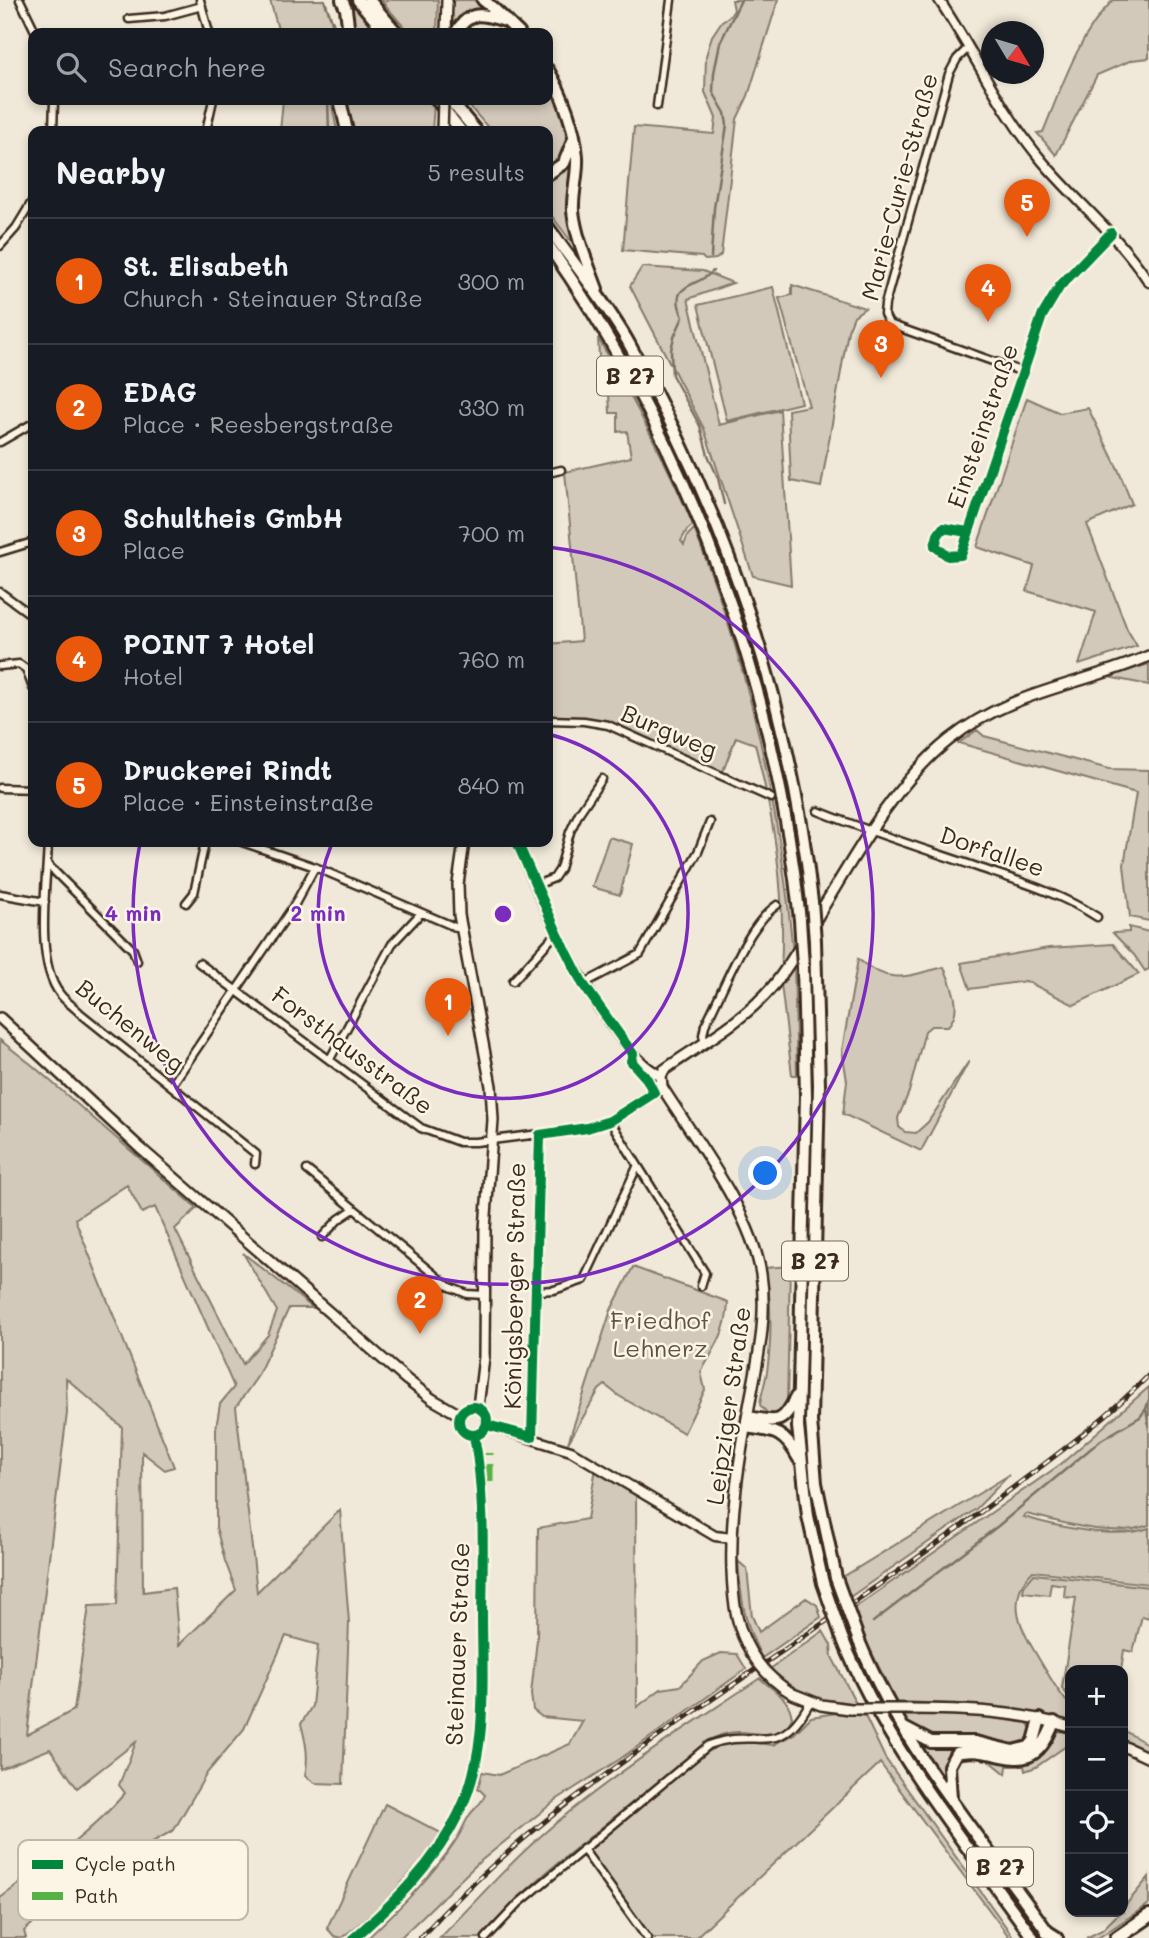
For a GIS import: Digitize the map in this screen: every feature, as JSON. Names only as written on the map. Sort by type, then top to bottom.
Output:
[{"type":"highway","points":[[342,0],[348,28]]},
{"type":"highway","points":[[358,0],[382,28]]},
{"type":"highway","points":[[369,0],[393,28]]},
{"type":"highway","points":[[483,0],[506,22]]},
{"type":"highway","points":[[458,28],[472,16],[486,15],[506,22]]},
{"type":"highway","points":[[553,80],[568,112],[577,157],[573,214],[581,245],[604,305]]},
{"type":"highway","points":[[341,105],[346,126]]},
{"type":"highway","points":[[441,105],[457,126]]},
{"type":"highway","points":[[454,105],[472,126]]},
{"type":"highway","points":[[553,171],[564,163],[573,141]]},
{"type":"highway","name":"B 27","points":[[553,234],[626,339],[710,510],[764,658],[782,725],[801,824],[815,941],[820,1085],[811,1421],[816,1483],[836,1578],[859,1641],[902,1727],[952,1801],[1052,1936]]},
{"type":"highway","name":"B 27","points":[[553,253],[623,364],[669,450],[698,515],[739,625],[766,724],[784,805],[800,919],[806,1096],[797,1394],[801,1463],[808,1516],[823,1583],[841,1635],[870,1698],[908,1763],[1033,1938]]},
{"type":"highway","points":[[747,1422],[781,1420],[788,1413],[797,1394]]},
{"type":"highway","points":[[747,1422],[781,1435],[792,1446],[801,1463]]},
{"type":"highway","points":[[902,1727],[931,1742],[975,1742],[1013,1751],[1029,1747],[1034,1741],[1040,1718]]},
{"type":"highway","points":[[952,1801],[949,1766],[956,1753],[966,1751],[1014,1759],[1026,1757],[1034,1754],[1043,1745],[1054,1722]]},
{"type":"highway","points":[[1117,1938],[1149,1916]]},
{"type":"main road","points":[[446,28],[447,0]]},
{"type":"main road","points":[[442,126],[443,105]]},
{"type":"main road","points":[[519,847],[583,984],[633,1054],[650,1071],[660,1076],[664,1070],[748,1010],[772,987],[792,961],[829,896],[897,794],[950,738],[990,711],[1034,693],[1149,656]]},
{"type":"main road","points":[[463,847],[458,892],[462,930],[491,1086],[493,1140],[485,1229],[484,1357],[478,1407]]},
{"type":"main road","points":[[0,1018],[140,1148],[398,1371],[432,1399],[460,1415]]},
{"type":"main road","name":"Leipziger Straße","points":[[660,1076],[662,1087],[712,1164],[747,1229],[757,1256],[763,1290],[763,1320],[734,1502],[732,1538],[735,1609],[746,1643],[757,1663],[768,1676],[793,1694],[832,1708],[989,1710],[1040,1718],[1065,1725]]},
{"type":"main road","points":[[470,1406],[478,1407],[485,1412],[487,1425],[482,1432],[474,1435],[461,1429],[460,1415],[470,1406]]},
{"type":"main road","points":[[1128,1748],[1149,1758]]},
{"type":"street","points":[[20,0],[34,28]]},
{"type":"street","points":[[657,106],[671,0]]},
{"type":"street","points":[[939,0],[1004,108],[1042,160],[1124,247],[1149,282]]},
{"type":"street","points":[[129,19],[165,16],[201,3],[208,28]]},
{"type":"street","name":"Marie-Curie-Straße","points":[[968,48],[957,59],[949,74],[884,314],[889,324],[1023,372]]},
{"type":"street","points":[[53,126],[54,105]]},
{"type":"street","points":[[207,126],[212,105]]},
{"type":"street","points":[[0,246],[28,208]]},
{"type":"street","name":"Einsteinstraße","points":[[968,532],[943,528],[937,535],[935,545],[948,556],[961,555],[1042,316],[1070,274],[1111,233]]},
{"type":"street","points":[[0,442],[28,426]]},
{"type":"street","points":[[553,472],[561,470]]},
{"type":"street","points":[[0,552],[28,544]]},
{"type":"street","points":[[0,592],[28,612]]},
{"type":"street","points":[[0,666],[19,664],[28,674]]},
{"type":"street","name":"Burgweg","points":[[553,720],[608,725],[771,798]]},
{"type":"street","points":[[536,885],[554,878],[560,869],[570,832],[579,813],[602,779]]},
{"type":"street","points":[[0,788],[28,789]]},
{"type":"street","name":"Dorfallee","points":[[818,811],[1031,885],[1097,917]]},
{"type":"street","points":[[583,984],[640,954],[698,852],[710,822]]},
{"type":"street","name":"Buchenweg","points":[[48,847],[44,902],[45,944],[49,972],[59,993],[80,1013],[256,1153],[255,1164]]},
{"type":"street","points":[[186,903],[194,894],[204,847]]},
{"type":"street","points":[[257,847],[315,867],[462,930]]},
{"type":"street","points":[[48,864],[134,950],[137,961]]},
{"type":"street","points":[[172,1085],[295,904],[315,867]]},
{"type":"street","points":[[0,894],[44,902]]},
{"type":"street","points":[[705,1042],[705,1025],[754,927],[777,905]]},
{"type":"street","points":[[330,1059],[392,944],[421,913]]},
{"type":"street","points":[[513,981],[551,939],[558,935]]},
{"type":"street","name":"Forsthausstraße","points":[[200,963],[421,1128],[459,1142],[587,1128],[610,1121],[662,1087]]},
{"type":"street","points":[[610,1121],[705,1273],[701,1286]]},
{"type":"street","name":"Königsberger Straße","points":[[532,1437],[540,1135]]},
{"type":"street","points":[[537,1291],[554,1290],[583,1280],[637,1167]]},
{"type":"street","points":[[307,1170],[448,1286],[467,1294],[485,1295]]},
{"type":"street","points":[[322,1237],[339,1219],[354,1209]]},
{"type":"street","points":[[487,1425],[571,1451],[715,1536],[732,1538]]},
{"type":"street","name":"Steinauer Straße","points":[[354,1938],[385,1909],[435,1853],[461,1811],[475,1766],[481,1700],[482,1491],[474,1435]]},
{"type":"street","points":[[486,1938],[519,1903],[709,1745],[726,1739],[769,1738],[781,1735],[795,1726],[810,1702]]},
{"type":"street","points":[[583,1849],[647,1938]]},
{"type":"green space","points":[[270,0],[325,0],[333,28],[278,28]]},
{"type":"green space","points":[[347,0],[353,0],[375,28],[352,28]]},
{"type":"green space","points":[[381,0],[438,0],[437,28],[405,28]]},
{"type":"green space","points":[[456,0],[473,0],[494,13],[453,27],[451,3]]},
{"type":"green space","points":[[732,0],[778,0],[748,96],[737,119],[721,255],[716,259],[705,260],[702,257],[623,250],[634,127],[714,134],[716,118],[705,92],[706,56],[712,36],[734,10]]},
{"type":"green space","points":[[1113,0],[1149,0],[1149,58],[1132,60],[1097,75],[1056,155],[1037,133],[1043,132],[1080,45]]},
{"type":"green space","points":[[553,91],[563,115],[566,139],[558,161],[553,165],[553,126],[487,126],[468,105],[553,105]]},
{"type":"green space","points":[[283,105],[332,105],[336,126],[280,126]]},
{"type":"green space","points":[[348,105],[434,105],[432,126],[350,126]]},
{"type":"green space","points":[[572,156],[577,249],[553,218],[553,173]]},
{"type":"green space","points":[[642,267],[703,271],[733,283],[688,299],[719,425],[780,410],[791,585],[753,576],[704,429],[630,286]]},
{"type":"green space","points":[[792,285],[865,308],[854,316],[848,331],[821,487],[791,481],[788,410],[809,406],[779,298],[792,295]]},
{"type":"green space","points":[[773,287],[801,403],[727,421],[698,305]]},
{"type":"green space","points":[[598,338],[672,477],[693,525],[681,541],[684,545],[694,529],[731,632],[759,737],[780,844],[793,952],[781,969],[782,912],[777,856],[755,744],[736,737],[722,774],[608,723],[553,718],[553,644],[581,641],[565,472],[631,457],[627,431],[618,432],[618,413],[610,413],[609,394],[601,394]]},
{"type":"green space","points":[[1027,398],[1060,413],[1088,408],[1132,504],[1087,524],[1127,629],[1137,646],[1079,665],[1096,612],[1027,591],[1034,566],[977,547]]},
{"type":"green space","points":[[1149,664],[1149,685],[1108,677]]},
{"type":"green space","points":[[977,730],[984,736],[1109,769],[1149,770],[1149,921],[1130,917],[1124,865],[1136,793],[959,743]]},
{"type":"green space","points":[[609,837],[633,844],[620,895],[592,887]]},
{"type":"green space","points":[[1129,927],[1149,932],[1149,969],[1145,971],[1113,933],[1129,932]]},
{"type":"green space","points":[[1113,944],[1139,974],[1074,1005],[1026,981],[970,989],[961,963],[1049,948]]},
{"type":"green space","points":[[858,959],[890,976],[909,976],[944,967],[953,989],[956,1005],[953,1019],[948,1026],[931,1026],[925,1031],[909,1092],[898,1118],[899,1127],[905,1132],[916,1133],[928,1122],[969,1061],[921,1151],[843,1114],[847,1081],[842,1050]]},
{"type":"green space","points":[[794,965],[797,1075],[792,1075],[781,984]]},
{"type":"green space","points":[[0,1040],[197,1208],[175,1229],[243,1364],[268,1335],[277,1311],[243,1253],[313,1308],[289,1308],[257,1377],[236,1407],[257,1592],[340,1510],[349,1622],[343,1784],[315,1783],[305,1776],[307,1762],[301,1724],[312,1706],[318,1645],[286,1636],[244,1729],[207,1773],[174,1830],[156,1840],[77,1840],[125,1793],[119,1785],[136,1742],[77,1788],[50,1749],[0,1769]],"holes":[[[127,1185],[142,1213],[155,1207],[234,1387],[220,1404],[216,1428],[216,1527],[236,1590],[179,1645],[174,1588],[143,1592],[142,1452],[165,1470],[174,1467],[75,1219]],[[66,1378],[122,1427],[117,1605],[89,1606],[74,1710],[27,1735],[67,1413]]]},
{"type":"green space","points":[[790,1266],[787,1404],[786,1409],[776,1416],[769,1415],[760,1405],[767,1372],[770,1333],[765,1268]]},
{"type":"green space","name":"Friedhof Lehnerz","points":[[633,1267],[728,1302],[723,1331],[701,1372],[705,1390],[684,1433],[619,1396],[605,1385],[599,1390],[568,1443],[611,1310]]},
{"type":"green space","points":[[1149,1387],[1149,1525],[1134,1529],[1103,1530],[1026,1514],[1024,1517],[1053,1525],[1104,1532],[1120,1533],[1149,1528],[1149,1584],[1033,1571],[1023,1583],[1018,1595],[1020,1620],[1038,1657],[1065,1699],[1065,1720],[1005,1708],[896,1702],[853,1609],[1061,1464]]},
{"type":"green space","points":[[596,1468],[636,1493],[637,1707],[661,1689],[680,1686],[703,1661],[721,1653],[737,1654],[746,1669],[620,1759],[556,1800],[477,1864],[400,1938],[368,1938],[403,1904],[447,1854],[485,1795],[478,1788],[482,1772],[499,1775],[570,1744],[583,1721],[542,1717],[533,1710],[531,1694],[537,1639],[538,1528],[587,1519]]},
{"type":"green space","points":[[1009,1475],[976,1509],[850,1597],[843,1577]]},
{"type":"green space","points":[[738,1561],[747,1569],[752,1616],[759,1632],[806,1598],[817,1605],[821,1617],[762,1658],[744,1611]]},
{"type":"green space","points":[[1034,1574],[1149,1587],[1149,1618],[1142,1616],[1133,1652],[1124,1650],[1122,1665],[1066,1665],[1076,1598],[1064,1597],[1065,1585],[1051,1583],[1049,1595],[1023,1592],[1024,1586]]},
{"type":"green space","points":[[823,1631],[831,1645],[832,1657],[857,1705],[810,1696],[770,1669]]},
{"type":"green space","points":[[1065,1669],[1065,1692],[1062,1688]]},
{"type":"green space","points":[[760,1678],[788,1705],[792,1718],[781,1731],[775,1734],[733,1732],[709,1740],[547,1872],[480,1938],[440,1938],[521,1854],[575,1807],[653,1750]]},
{"type":"green space","points":[[836,1713],[865,1716],[885,1758],[1014,1938],[1010,1938],[880,1763],[695,1938],[650,1938],[589,1851],[700,1757],[722,1743],[739,1741],[773,1745],[794,1734],[811,1717]]},
{"type":"green space","points":[[919,1713],[979,1715],[1027,1722],[1033,1732],[1027,1744],[1017,1747],[944,1741],[916,1732],[904,1716],[918,1716]]},
{"type":"green space","points":[[885,1716],[890,1716],[933,1785],[1046,1938],[1043,1938],[939,1801]]},
{"type":"green space","points":[[1043,1727],[1047,1729],[1041,1744],[1032,1752],[1021,1756],[957,1749],[946,1763],[946,1781],[921,1745],[971,1746],[1019,1753],[1036,1741]]},
{"type":"green space","points":[[1060,1731],[1065,1732],[1065,1747],[1036,1767],[1025,1771],[1024,1766],[1007,1766],[1006,1774],[989,1760]]},
{"type":"green space","points":[[1128,1733],[1149,1745],[1149,1752],[1128,1742]]},
{"type":"green space","points":[[385,1804],[443,1834],[383,1903],[341,1938],[334,1936],[327,1928]]},
{"type":"green space","points":[[1149,1877],[1149,1904],[1098,1938],[1086,1938],[1102,1930],[1115,1917],[1128,1917],[1128,1902]]},
{"type":"green space","points":[[18,1885],[18,1920],[36,1920],[24,1931],[26,1938],[0,1938],[0,1898]]},
{"type":"waterway","points":[[324,0],[335,28]]},
{"type":"waterway","points":[[711,257],[714,208],[727,125],[725,113],[713,92],[714,73],[720,43],[741,0]]},
{"type":"waterway","points":[[328,105],[329,126]]},
{"type":"waterway","points":[[713,271],[681,292],[679,306],[683,317],[671,350],[672,375],[700,426],[724,504]]},
{"type":"waterway","points":[[1149,1400],[1146,1409],[1149,1426]]},
{"type":"waterway","points":[[873,1622],[998,1526],[1101,1440],[1140,1417],[1146,1409]]},
{"type":"railway","points":[[420,1938],[481,1876],[582,1792],[964,1525],[1077,1438],[1149,1375]]},
{"type":"marked path","points":[[489,1453],[489,1482]]},
{"type":"cycle path","points":[[968,532],[943,528],[935,546],[948,556],[961,555],[1042,316],[1060,286],[1111,233]]},
{"type":"cycle path","points":[[487,1425],[532,1437],[540,1135],[587,1128],[610,1121],[654,1093],[647,1079],[631,1061],[633,1054],[583,984],[519,847]]},
{"type":"cycle path","points":[[473,1407],[483,1411],[487,1421],[483,1431],[473,1435],[463,1431],[459,1421],[463,1411],[473,1407]]},
{"type":"cycle path","points":[[354,1938],[399,1896],[439,1848],[459,1813],[475,1766],[483,1690],[483,1547],[482,1502],[474,1435]]},
{"type":"place","name":"Druckerei Rindt","points":[[1027,237]]},
{"type":"place","name":"POINT 7 Hotel","points":[[988,322]]},
{"type":"place","name":"Schultheis GmbH","points":[[881,378]]},
{"type":"place","name":"St. Elisabeth","points":[[448,1036]]},
{"type":"place","name":"EDAG","points":[[420,1334]]}]
